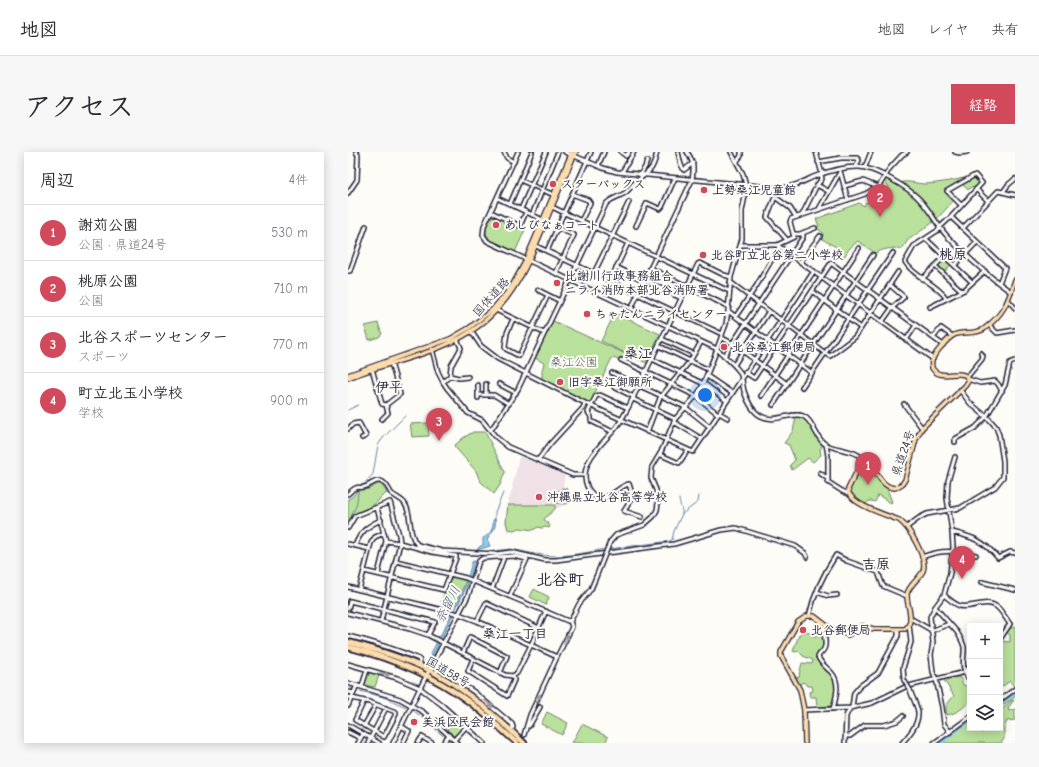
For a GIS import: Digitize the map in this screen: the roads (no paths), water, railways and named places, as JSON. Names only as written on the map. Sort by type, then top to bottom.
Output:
[{"type":"highway","name":"国道58号","points":[[348,642],[384,652],[421,667],[521,742]]},
{"type":"highway","name":"国道58号","points":[[348,647],[384,657],[430,673],[471,697],[511,731],[521,742]]},
{"type":"main road","name":"国体道路","points":[[348,378],[457,339],[471,331],[496,310],[513,290],[528,260],[543,220],[573,153]]},
{"type":"main road","name":"国体道路","points":[[348,375],[432,348],[464,331],[493,309],[511,288],[536,246],[573,153]]},
{"type":"main road","points":[[968,378],[964,375],[943,375],[937,373],[932,368],[933,359],[943,345],[952,336],[978,332],[989,325],[1003,310],[1015,280]]},
{"type":"main road","name":"県道24号","points":[[865,463],[870,466],[887,487],[898,487],[905,480],[916,439],[922,428],[967,383],[968,378]]},
{"type":"main road","points":[[805,743],[804,710],[800,690],[795,678],[783,661],[781,652],[798,622],[802,618],[814,616],[831,630],[848,635],[862,626],[874,629],[905,629],[909,624],[910,618],[907,596],[909,589],[920,576],[923,569],[924,562],[907,527],[899,520],[862,505],[850,498],[848,489],[862,464],[865,463]]},
{"type":"street","points":[[348,193],[357,180],[358,156],[356,152]]},
{"type":"street","points":[[504,152],[507,158],[514,162]]},
{"type":"street","points":[[518,152],[484,228],[483,235],[485,239],[491,244],[717,349],[734,366],[742,377],[745,392],[757,414],[775,419],[798,415],[805,416],[811,423],[819,438],[827,446],[855,453],[864,460],[865,463]]},
{"type":"street","points":[[510,204],[532,152]]},
{"type":"street","points":[[521,210],[546,152]]},
{"type":"street","points":[[532,215],[558,152]]},
{"type":"street","points":[[565,152],[573,153],[598,166],[622,172],[779,188],[796,186],[821,174],[856,167],[865,167],[884,176],[916,196],[940,228],[966,254],[1011,292]]},
{"type":"street","points":[[547,251],[591,152]]},
{"type":"street","points":[[598,166],[604,152]]},
{"type":"street","points":[[621,152],[626,156],[630,152]]},
{"type":"street","points":[[622,172],[634,152]]},
{"type":"street","points":[[491,430],[516,393],[608,202],[626,192],[652,169],[657,152]]},
{"type":"street","points":[[678,152],[681,165],[684,170],[693,163]]},
{"type":"street","points":[[631,309],[692,180],[693,163],[687,152]]},
{"type":"street","points":[[521,742],[530,716],[572,628],[570,621],[579,604],[592,586],[610,542],[616,535],[648,523],[657,510],[657,496],[650,473],[652,467],[660,454],[674,420],[705,384],[710,370],[729,307],[730,282],[741,245],[742,211],[746,184],[743,174],[731,152]]},
{"type":"street","points":[[736,161],[741,156],[741,152]]},
{"type":"street","points":[[801,216],[817,185],[822,179],[816,152]]},
{"type":"street","points":[[865,167],[871,152]]},
{"type":"street","points":[[794,234],[790,221],[796,217],[865,194],[878,187],[884,176],[898,159],[907,152]]},
{"type":"street","points":[[955,152],[967,152]]},
{"type":"street","points":[[818,162],[841,158],[858,158],[859,160],[856,167]]},
{"type":"street","points":[[640,175],[647,161]]},
{"type":"street","points":[[840,171],[848,200]]},
{"type":"street","points":[[818,210],[840,171]]},
{"type":"street","points":[[946,298],[941,291],[922,279],[906,264],[905,261],[914,246],[940,228],[982,183],[975,175],[947,191],[961,205]]},
{"type":"street","points":[[636,226],[647,203],[660,209],[662,207],[675,178]]},
{"type":"street","points":[[1003,192],[1015,179]]},
{"type":"street","points":[[520,180],[554,195]]},
{"type":"street","points":[[844,186],[862,181],[878,187]]},
{"type":"street","points":[[817,185],[828,191]]},
{"type":"street","points":[[976,189],[988,201]]},
{"type":"street","points":[[962,228],[998,191],[1015,195]]},
{"type":"street","points":[[572,194],[588,200],[590,203],[581,221]]},
{"type":"street","points":[[787,240],[767,217],[775,197],[790,208],[796,217]]},
{"type":"street","points":[[498,198],[543,220]]},
{"type":"street","points":[[594,273],[629,202]]},
{"type":"street","points":[[552,207],[729,291]]},
{"type":"street","points":[[491,212],[520,226],[526,212]]},
{"type":"street","points":[[951,217],[1005,268],[999,283]]},
{"type":"street","points":[[348,271],[350,271],[366,226]]},
{"type":"street","points":[[556,274],[574,235],[557,228]]},
{"type":"street","points":[[794,234],[803,233],[815,228]]},
{"type":"street","points":[[724,356],[803,237],[803,233]]},
{"type":"street","points":[[736,316],[778,246],[794,237],[794,234]]},
{"type":"street","points":[[801,261],[820,236]]},
{"type":"street","points":[[926,238],[972,282]]},
{"type":"street","points":[[955,265],[977,242]]},
{"type":"street","points":[[610,281],[628,243]]},
{"type":"street","points":[[741,245],[778,246],[801,261],[933,359]]},
{"type":"street","points":[[536,246],[722,334],[722,338],[732,343],[787,384]]},
{"type":"street","points":[[760,396],[859,248]]},
{"type":"street","points":[[802,387],[893,253]]},
{"type":"street","points":[[773,406],[873,255]]},
{"type":"street","points":[[922,279],[945,256]]},
{"type":"street","points":[[642,517],[624,511],[633,497],[628,484],[609,496],[600,498],[594,495],[590,490],[585,475],[591,456],[613,432],[628,408],[698,264],[700,263],[731,277]]},
{"type":"street","points":[[745,372],[754,378],[831,263],[943,345]]},
{"type":"street","points":[[935,266],[962,292]]},
{"type":"street","points":[[616,267],[681,298]]},
{"type":"street","points":[[650,268],[729,307]]},
{"type":"street","points":[[471,331],[487,352],[525,374],[585,404],[693,452],[745,372],[814,271]]},
{"type":"street","points":[[930,307],[946,298],[962,292],[985,271]]},
{"type":"street","points":[[730,282],[829,356],[852,340],[898,272]]},
{"type":"street","points":[[882,322],[892,308],[904,297],[890,285]]},
{"type":"street","points":[[538,290],[560,301]]},
{"type":"street","points":[[812,291],[861,328]]},
{"type":"street","points":[[514,319],[507,334],[505,347],[518,356],[548,295]]},
{"type":"street","points":[[1008,300],[1015,308]]},
{"type":"street","points":[[496,310],[544,334]]},
{"type":"street","points":[[728,311],[812,373]]},
{"type":"street","points":[[734,366],[769,312]]},
{"type":"street","points":[[906,340],[916,325]]},
{"type":"street","points":[[989,325],[997,333],[1015,330]]},
{"type":"street","points":[[934,338],[941,328],[952,336]]},
{"type":"street","points":[[443,382],[450,376],[451,366],[461,348],[457,339]]},
{"type":"street","points":[[662,339],[694,354]]},
{"type":"street","points":[[647,432],[661,396],[690,361],[701,342]]},
{"type":"street","points":[[659,346],[710,370]]},
{"type":"street","points":[[432,348],[438,372],[443,382],[466,410],[482,420],[506,445],[570,474],[585,475]]},
{"type":"street","points":[[981,353],[983,356],[982,359],[968,378],[980,383],[995,381],[1002,391]]},
{"type":"street","points":[[652,359],[705,384],[727,401]]},
{"type":"street","points":[[621,360],[696,396],[718,414],[728,418]]},
{"type":"street","points":[[955,442],[955,438],[975,428],[986,416],[1007,381],[1010,364],[1015,361]]},
{"type":"street","points":[[386,404],[400,394],[391,363]]},
{"type":"street","points":[[372,369],[382,404],[386,404]]},
{"type":"street","points":[[612,373],[685,407],[710,427]]},
{"type":"street","points":[[450,376],[460,378],[468,377]]},
{"type":"street","points":[[707,376],[732,394]]},
{"type":"street","points":[[626,380],[614,387],[674,420],[702,439]]},
{"type":"street","points":[[486,384],[486,395]]},
{"type":"street","points":[[498,384],[516,393]]},
{"type":"street","points":[[478,385],[478,396],[494,395],[509,404]]},
{"type":"street","points":[[907,527],[927,514],[960,508],[998,485],[1003,477],[1004,468],[998,431],[986,416],[974,406],[960,390]]},
{"type":"street","points":[[613,432],[591,421],[591,417],[588,412],[596,396],[600,395],[628,408]]},
{"type":"street","points":[[382,418],[388,413],[386,404]]},
{"type":"street","points":[[538,460],[585,404]]},
{"type":"street","points":[[904,404],[922,428]]},
{"type":"street","points":[[348,430],[353,424],[359,423],[366,436],[362,438]]},
{"type":"street","points":[[827,446],[828,479]]},
{"type":"street","points":[[661,455],[679,463],[688,450]]},
{"type":"street","points":[[950,732],[944,724],[942,707],[933,672],[931,655],[933,642],[930,617],[944,595],[950,573],[952,532],[947,498],[948,481],[955,458]]},
{"type":"street","points":[[820,473],[828,479],[831,484],[849,494]]},
{"type":"street","points":[[348,494],[354,488],[367,486],[374,481],[386,484],[391,493],[405,504],[413,537],[416,543],[418,545],[442,551],[496,554],[511,552],[545,560],[556,560],[674,544],[721,530],[736,528],[795,546],[805,553],[807,557]]},
{"type":"street","points":[[348,528],[355,516],[390,502],[400,544],[381,621]]},
{"type":"street","points":[[377,508],[386,541],[378,574]]},
{"type":"street","points":[[355,546],[363,530],[369,525],[381,520]]},
{"type":"street","points":[[359,590],[369,549],[374,537],[384,532]]},
{"type":"street","points":[[952,532],[979,540],[988,546],[998,558],[1010,552],[1015,553]]},
{"type":"street","points":[[364,570],[444,590],[451,574],[456,556],[420,550],[386,541]]},
{"type":"street","points":[[348,544],[369,549]]},
{"type":"street","points":[[922,557],[936,552],[952,551],[976,556]]},
{"type":"street","points":[[808,616],[828,567],[836,555],[878,572],[883,586],[907,596]]},
{"type":"street","points":[[393,743],[420,688],[430,673],[442,642],[468,596],[479,561],[483,558],[513,556],[527,559],[510,596]]},
{"type":"street","points":[[492,589],[504,557]]},
{"type":"street","points":[[396,561],[472,580],[566,621],[570,621]]},
{"type":"street","points":[[982,582],[1015,590]]},
{"type":"street","points":[[348,587],[457,614],[477,621],[557,657]]},
{"type":"street","points":[[817,592],[828,596],[837,595]]},
{"type":"street","points":[[944,595],[960,606],[971,606],[986,603],[993,604],[999,608],[1010,624]]},
{"type":"street","points":[[348,609],[350,601],[435,622],[428,635]]},
{"type":"street","points":[[477,621],[486,603],[539,628]]},
{"type":"street","points":[[935,607],[957,632],[964,647],[962,660],[967,675]]},
{"type":"street","points":[[348,613],[428,635],[505,675],[513,676],[517,673],[546,611]]},
{"type":"street","points":[[910,618],[931,630],[949,624]]},
{"type":"street","points":[[902,743],[910,735],[916,724],[918,712],[910,690],[904,680],[903,668],[911,642],[909,624]]},
{"type":"street","points":[[1010,624],[1015,624]]},
{"type":"street","points":[[1003,634],[1010,624]]},
{"type":"street","points":[[827,626],[824,632],[826,639],[825,648],[818,657],[821,663],[833,674],[837,682],[833,709]]},
{"type":"street","points":[[845,743],[846,716],[851,708],[854,693],[860,686],[878,673],[898,636],[898,630]]},
{"type":"street","points":[[348,636],[404,652],[419,659],[421,667]]},
{"type":"street","points":[[463,653],[470,637],[507,656],[500,672]]},
{"type":"street","points":[[474,659],[468,671],[507,696],[514,680],[513,676]]},
{"type":"street","points":[[348,664],[397,678],[420,688],[484,743]]},
{"type":"street","points":[[362,686],[367,670]]},
{"type":"street","points":[[804,710],[851,708],[872,703],[905,687],[965,672]]},
{"type":"street","points":[[348,683],[362,686],[400,699],[412,705],[456,742],[466,727]]},
{"type":"street","points":[[348,706],[350,698],[357,685]]},
{"type":"street","points":[[1003,698],[1015,688]]},
{"type":"street","points":[[348,692],[354,693]]},
{"type":"street","points":[[350,698],[364,701],[396,712],[385,736],[382,737],[355,720],[364,701]]},
{"type":"street","points":[[364,726],[376,705]]},
{"type":"street","points":[[524,735],[540,707]]},
{"type":"street","points":[[368,743],[386,708]]},
{"type":"street","points":[[846,736],[850,736],[865,725],[884,725],[897,721],[903,716]]},
{"type":"street","points":[[934,743],[967,719]]},
{"type":"street","points":[[348,725],[379,743]]},
{"type":"street","points":[[401,726],[409,732],[403,743]]},
{"type":"street","points":[[348,732],[360,738]]},
{"type":"street","points":[[358,743],[363,734]]},
{"type":"street","points":[[443,743],[449,735]]},
{"type":"street","points":[[418,743],[422,737],[432,743]]},
{"type":"water","points":[[495,519],[495,527],[487,539],[490,546],[477,550],[483,545],[483,538],[491,531],[493,520]]},
{"type":"water","points":[[473,561],[475,561],[469,582],[432,657],[430,655],[458,602],[466,584]]},
{"type":"waterway","points":[[348,410],[358,405]]},
{"type":"waterway","points":[[365,483],[373,474],[378,445],[406,415]]},
{"type":"waterway","points":[[351,520],[357,503],[359,490]]},
{"type":"waterway","name":"奈留川","points":[[495,520],[495,512],[503,493]]},
{"type":"waterway","points":[[609,549],[672,540],[674,531],[682,514],[698,502],[699,495]]},
{"type":"waterway","points":[[679,499],[682,514]]},
{"type":"waterway","points":[[493,551],[511,549],[535,554]]},
{"type":"waterway","points":[[537,554],[562,556],[605,549]]},
{"type":"waterway","points":[[348,687],[354,689]]},
{"type":"waterway","points":[[360,691],[383,697],[406,707]]},
{"type":"waterway","points":[[1003,701],[1015,693]]},
{"type":"waterway","points":[[415,712],[443,736]]},
{"type":"waterway","points":[[940,743],[967,722]]},
{"type":"place","name":"スターバックス","points":[[553,184]]},
{"type":"place","name":"上勢桑江児童館","points":[[704,190]]},
{"type":"place","name":"桃原公園","points":[[880,217]]},
{"type":"place","name":"あしびなぁコート","points":[[496,225]]},
{"type":"place","name":"北谷町立北谷第二小学校","points":[[703,255]]},
{"type":"place","name":"比謝川行政事務組合 ニライ消防本部北谷消防署","points":[[557,283]]},
{"type":"place","name":"ちゃたんニライセンター","points":[[587,314]]},
{"type":"place","name":"北谷桑江郵便局","points":[[724,347]]},
{"type":"place","name":"旧字桑江御願所","points":[[560,382]]},
{"type":"place","name":"北谷スポーツセンター","points":[[439,441]]},
{"type":"place","name":"謝苅公園","points":[[868,485]]},
{"type":"place","name":"沖縄県立北谷高等学校","points":[[539,497]]},
{"type":"place","name":"町立北玉小学校","points":[[962,579]]},
{"type":"place","name":"北谷郵便局","points":[[803,630]]},
{"type":"place","name":"美浜区民会館","points":[[414,722]]},
{"type":"district","name":"桃原","points":[[953,254]]},
{"type":"district","name":"桑江","points":[[638,353]]},
{"type":"district","name":"伊平","points":[[389,387]]},
{"type":"district","name":"吉原","points":[[876,564]]},
{"type":"district","name":"北谷町","points":[[560,579]]},
{"type":"district","name":"桑江一丁目","points":[[515,633]]},
{"type":"park label","name":"桑江公園","points":[[574,362]]}]
